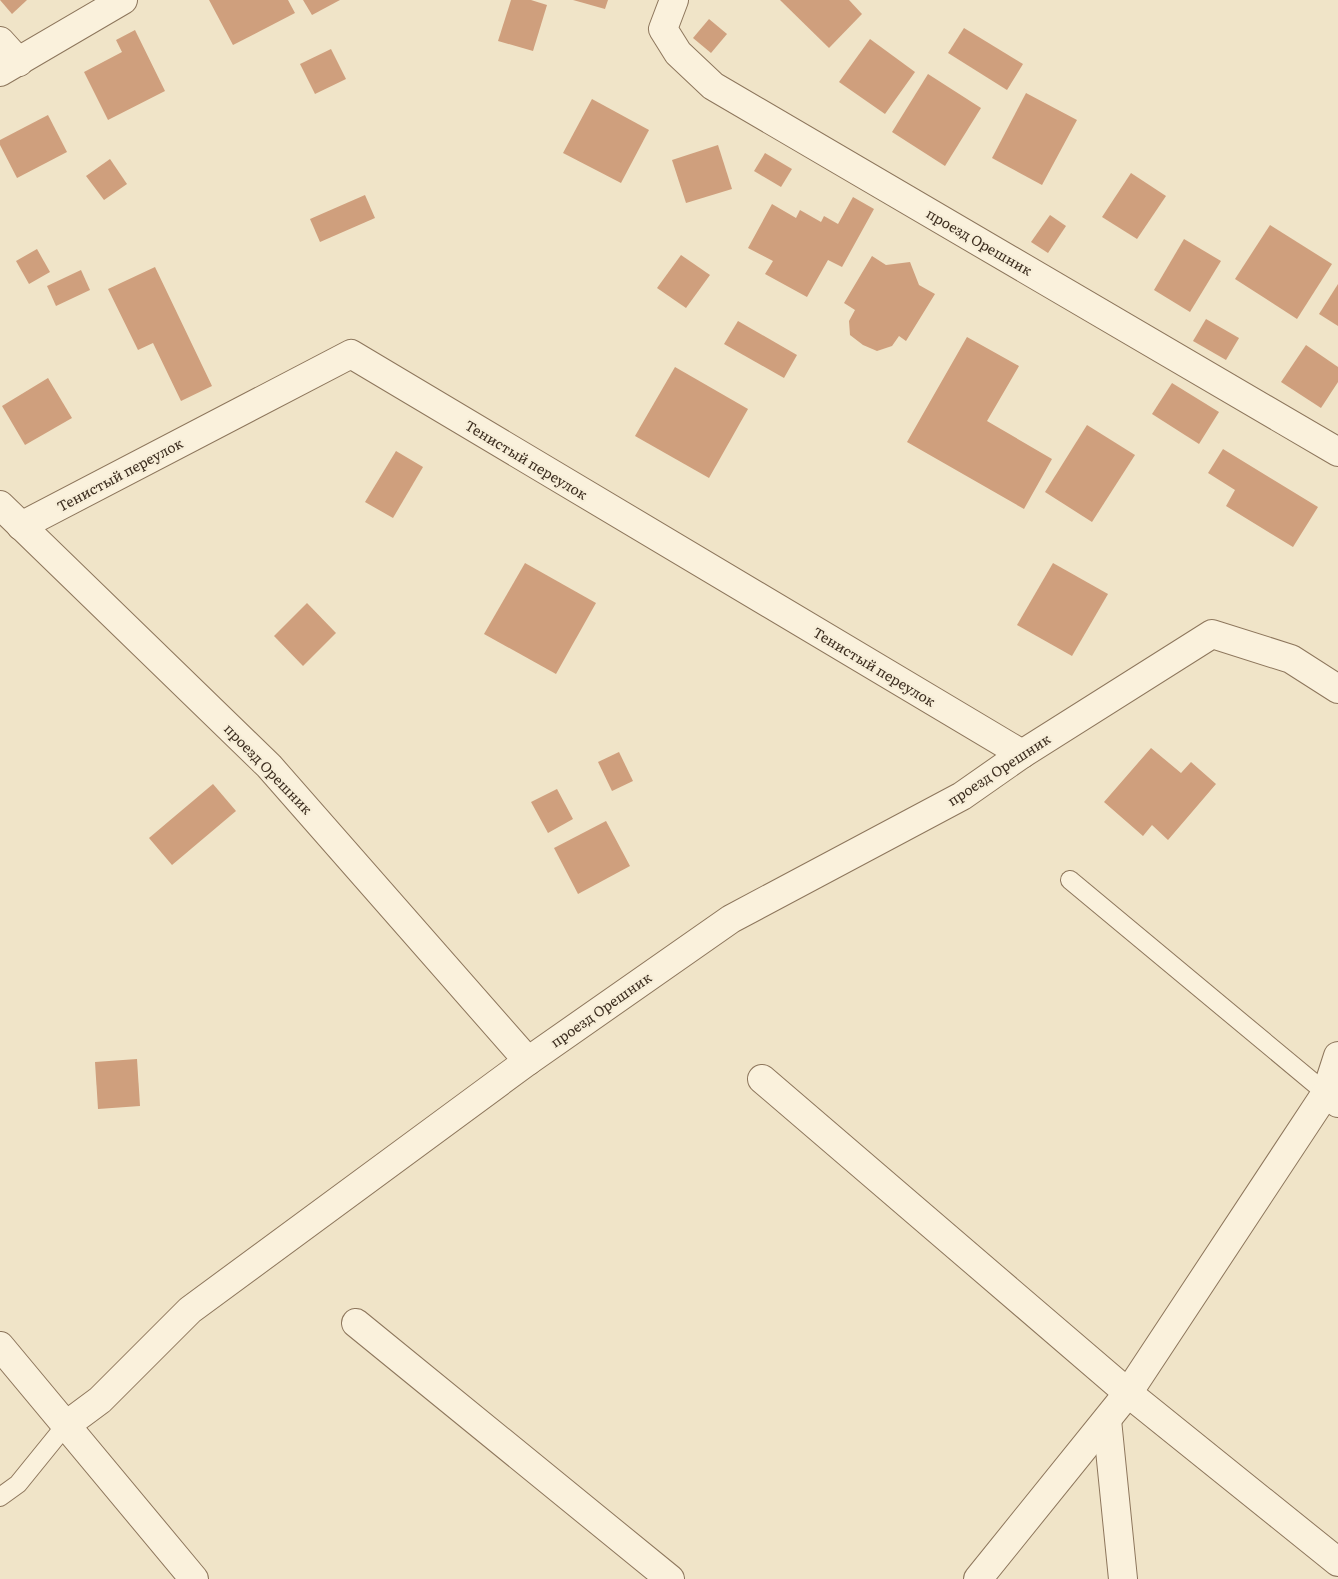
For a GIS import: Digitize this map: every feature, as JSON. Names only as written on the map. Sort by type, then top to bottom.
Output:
[{"type":"street","points":[[0,41],[10,67],[123,0]]},
{"type":"street","name":"проезд Орешник","points":[[674,0],[663,29],[678,53],[713,86],[1338,452]]},
{"type":"street","name":"Тенистый переулок","points":[[21,526],[351,354],[1022,754]]},
{"type":"street","name":"проезд Орешник","points":[[0,505],[269,766],[528,1061],[731,918],[962,796],[1022,754],[1212,634],[1291,658],[1338,689]]},
{"type":"street","points":[[978,1579],[1128,1393],[1332,1098],[1338,1056]]},
{"type":"street","points":[[66,1426],[100,1400],[190,1310],[528,1061]]},
{"type":"street","points":[[762,1080],[1128,1393],[1338,1562]]},
{"type":"street","points":[[356,1323],[670,1579]]},
{"type":"street","points":[[0,1346],[194,1579]]},
{"type":"street","points":[[1107,1420],[1123,1579]]},
{"type":"lane","points":[[1070,880],[1332,1098]]},
{"type":"lane","points":[[0,1497],[18,1484],[66,1426]]},
{"type":"building","points":[[0,0],[27,0],[12,14]]},
{"type":"building","points":[[209,0],[288,0],[295,13],[233,45]]},
{"type":"building","points":[[303,0],[340,0],[312,15]]},
{"type":"building","points":[[511,0],[531,0],[547,5],[533,51],[498,41]]},
{"type":"building","points":[[573,0],[608,0],[605,9]]},
{"type":"building","points":[[780,0],[849,0],[862,14],[829,48]]},
{"type":"building","points":[[709,19],[727,34],[711,53],[693,38]]},
{"type":"building","points":[[964,28],[1023,64],[1007,90],[948,53]]},
{"type":"building","points":[[135,30],[165,91],[108,120],[84,72],[122,52],[116,40]]},
{"type":"building","points":[[870,39],[915,72],[885,114],[839,82]]},
{"type":"building","points":[[331,49],[346,79],[315,94],[300,64]]},
{"type":"building","points":[[928,74],[981,108],[945,166],[892,132]]},
{"type":"building","points":[[1026,93],[1077,120],[1042,185],[992,158]]},
{"type":"building","points":[[592,99],[649,130],[621,183],[563,153]]},
{"type":"building","points":[[48,115],[67,152],[17,178],[0,145],[0,140]]},
{"type":"building","points":[[718,145],[732,189],[686,203],[672,160]]},
{"type":"building","points":[[765,153],[792,169],[781,187],[754,171]]},
{"type":"building","points":[[110,159],[127,184],[104,200],[86,176]]},
{"type":"building","points":[[1131,173],[1166,196],[1137,239],[1102,217]]},
{"type":"building","points":[[365,195],[375,218],[320,242],[310,219]]},
{"type":"building","points":[[853,197],[874,209],[842,267],[828,260],[807,297],[765,274],[773,261],[748,248],[772,204],[796,218],[800,210],[821,222],[824,216],[838,224]]},
{"type":"building","points":[[1050,215],[1066,226],[1048,253],[1031,242]]},
{"type":"building","points":[[1270,225],[1332,264],[1297,319],[1235,279]]},
{"type":"building","points":[[1184,239],[1221,261],[1190,312],[1154,290]]},
{"type":"building","points":[[37,249],[50,272],[29,284],[16,261]]},
{"type":"building","points":[[681,255],[710,275],[686,308],[657,288]]},
{"type":"building","points":[[872,256],[886,265],[910,262],[919,285],[935,294],[906,341],[899,336],[892,346],[877,351],[863,345],[850,335],[849,321],[855,310],[844,303]]},
{"type":"building","points":[[155,267],[212,386],[181,401],[153,343],[138,350],[108,289]]},
{"type":"building","points":[[81,270],[90,290],[56,306],[47,286]]},
{"type":"building","points":[[1338,284],[1338,326],[1319,314]]},
{"type":"building","points":[[1206,319],[1239,338],[1226,360],[1193,341]]},
{"type":"building","points":[[738,321],[797,355],[784,378],[724,344]]},
{"type":"building","points":[[967,337],[1019,366],[987,421],[1052,459],[1024,509],[907,442]]},
{"type":"building","points":[[1306,345],[1338,367],[1338,382],[1321,408],[1281,382]]},
{"type":"building","points":[[675,367],[748,409],[709,478],[635,436]]},
{"type":"building","points":[[48,378],[72,418],[25,445],[2,406]]},
{"type":"building","points":[[1172,383],[1219,412],[1199,444],[1152,414]]},
{"type":"building","points":[[1087,425],[1135,455],[1092,522],[1045,492]]},
{"type":"building","points":[[1223,449],[1318,507],[1293,547],[1226,506],[1235,490],[1208,473]]},
{"type":"building","points":[[396,451],[423,467],[393,518],[365,502]]},
{"type":"building","points":[[525,563],[596,603],[556,674],[484,634]]},
{"type":"building","points":[[1053,563],[1108,594],[1072,656],[1017,625]]},
{"type":"building","points":[[307,603],[336,633],[303,666],[274,636]]},
{"type":"building","points":[[1151,748],[1181,773],[1191,762],[1216,784],[1168,840],[1152,825],[1143,836],[1104,802]]},
{"type":"building","points":[[619,752],[633,781],[612,791],[598,762]]},
{"type":"building","points":[[213,784],[236,811],[172,865],[149,838]]},
{"type":"building","points":[[557,789],[573,819],[548,833],[531,802]]},
{"type":"building","points":[[606,821],[630,866],[578,894],[554,848]]},
{"type":"building","points":[[137,1059],[140,1106],[98,1109],[95,1062]]}]
